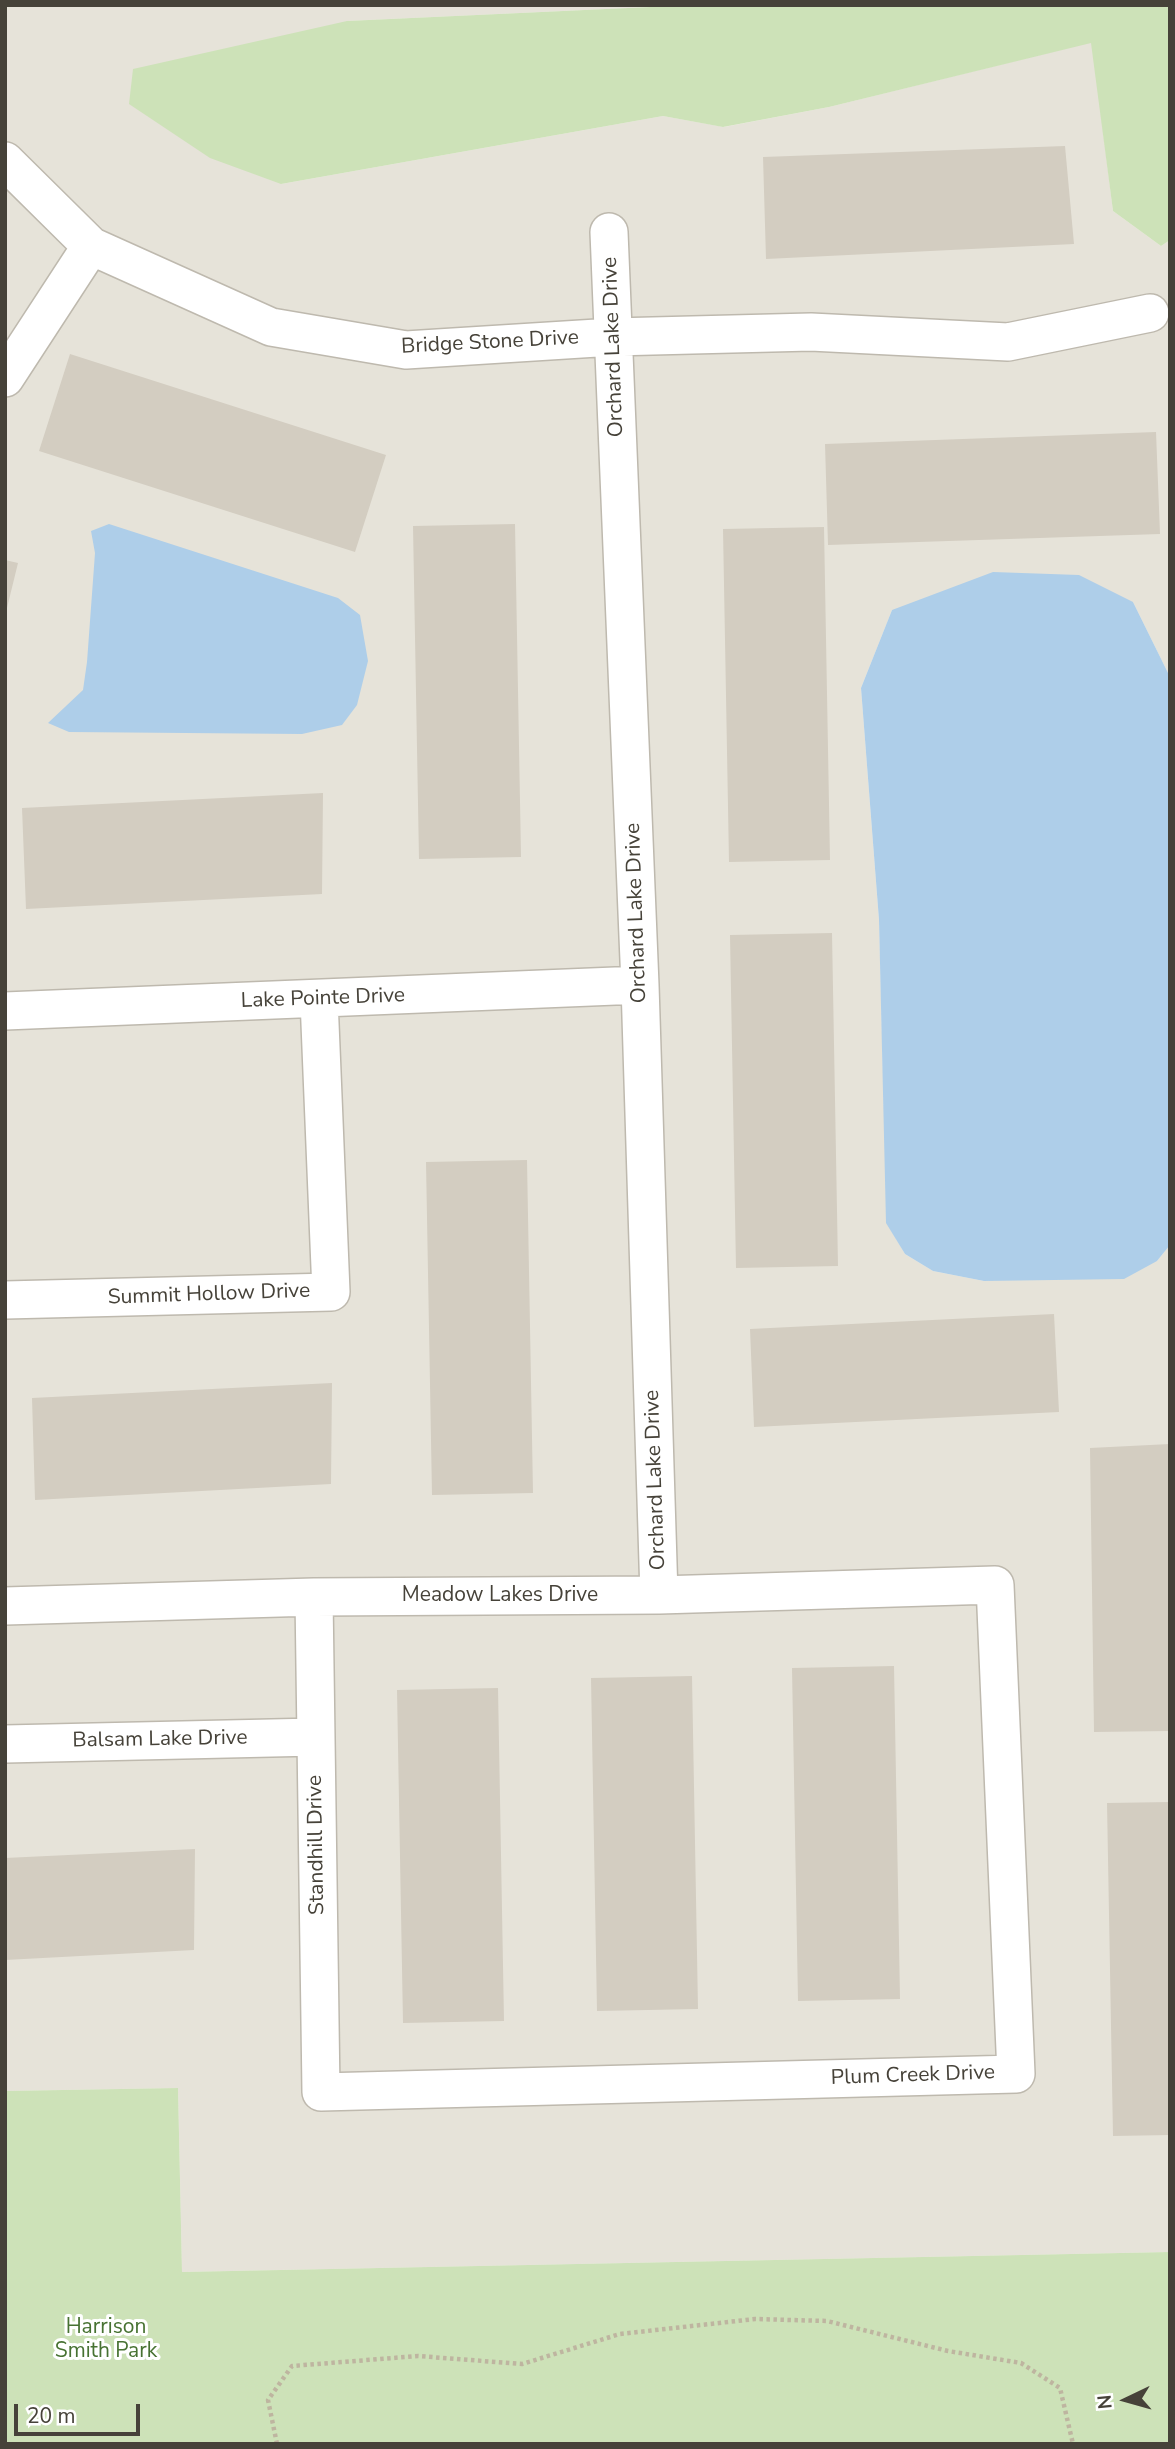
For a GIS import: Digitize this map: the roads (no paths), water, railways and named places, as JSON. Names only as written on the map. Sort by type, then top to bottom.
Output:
[{"type":"street","name":"Bridge Stone Drive","points":[[5,162],[91,246],[271,327],[406,350],[613,337],[811,332],[1008,342],[1150,313]]},
{"type":"street","name":"Orchard Lake Drive","points":[[609,232],[640,985],[659,1595]]},
{"type":"street","points":[[5,378],[91,246]]},
{"type":"street","name":"Lake Pointe Drive","points":[[5,1011],[640,985]]},
{"type":"street","name":"Summit Hollow Drive","points":[[5,1300],[331,1292],[319,999]]},
{"type":"street","name":"Meadow Lakes Drive","points":[[5,1606],[314,1597],[659,1595],[995,1585]]},
{"type":"street","name":"Plum Creek Drive","points":[[321,2092],[1016,2074],[995,1585]]},
{"type":"street","name":"Standhill Drive","points":[[314,1597],[321,2092]]},
{"type":"street","name":"Balsam Lake Drive","points":[[5,1744],[316,1737]]},
{"type":"water","points":[[109,524],[338,598],[360,615],[368,661],[357,705],[342,725],[302,734],[69,732],[48,723],[83,690],[95,553],[91,531]]},
{"type":"water","points":[[993,572],[1079,575],[1133,602],[1170,677],[1170,1245],[1157,1261],[1124,1279],[984,1281],[933,1271],[905,1254],[886,1223],[879,920],[861,688],[892,610]]},
{"type":"park label","name":"Harrison Smith Park","points":[[106,2340]]}]
